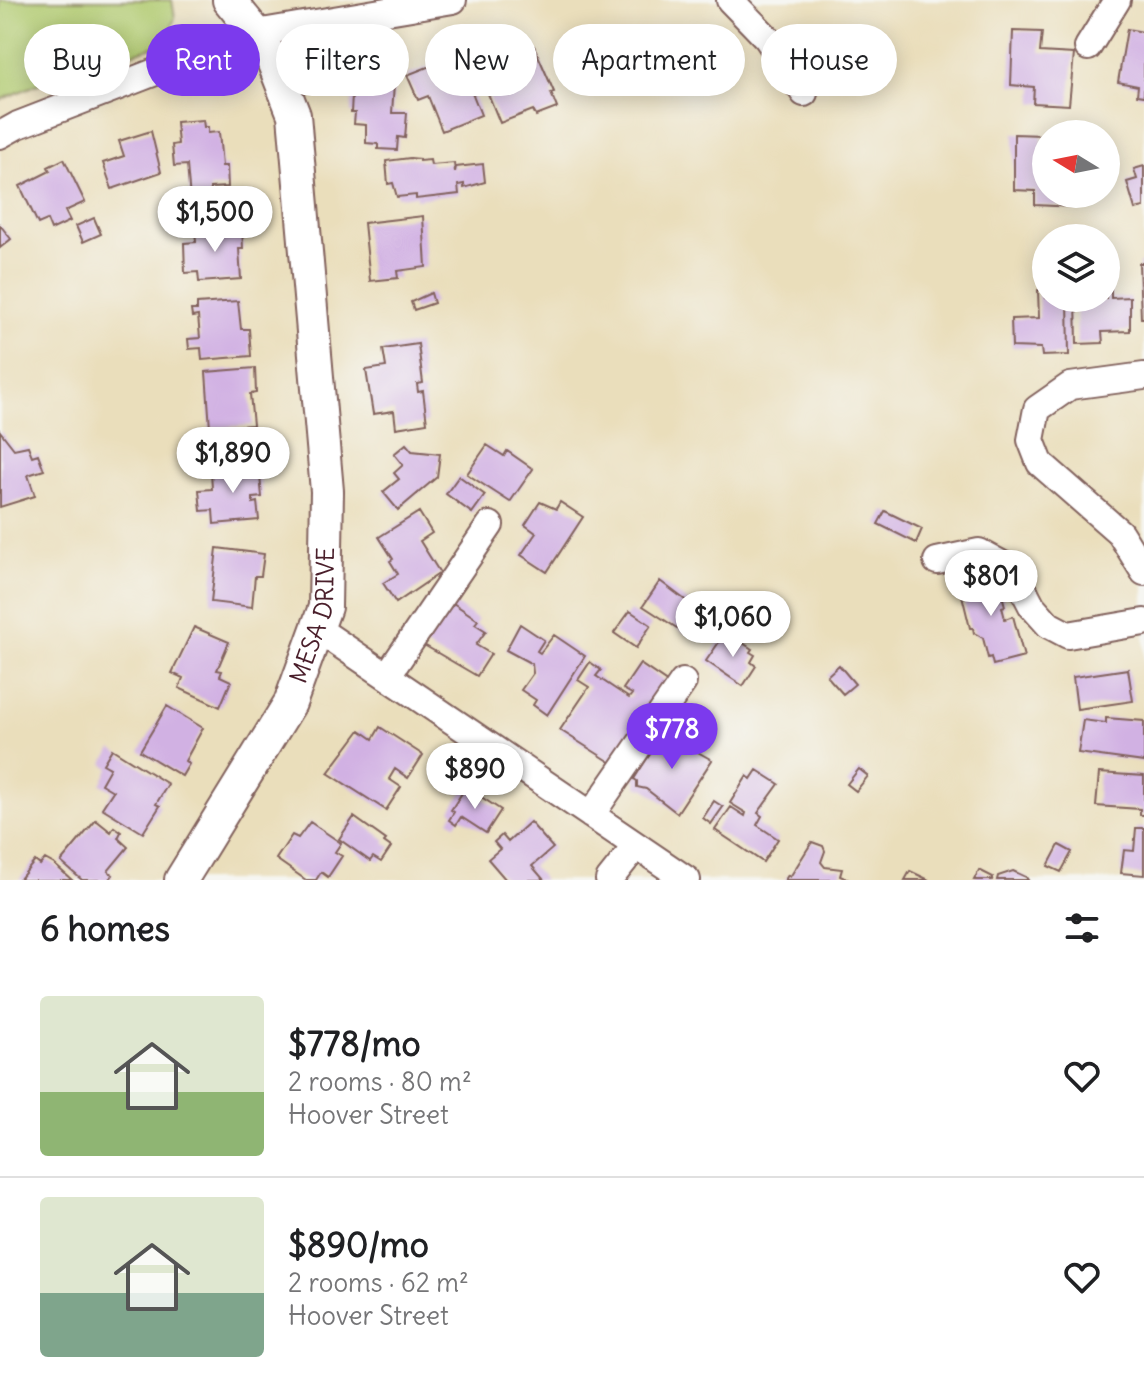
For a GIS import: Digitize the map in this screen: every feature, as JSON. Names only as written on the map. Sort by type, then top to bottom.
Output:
[{"type":"main road","name":"MESA DRIVE","points":[[229,0],[249,24]]},
{"type":"main road","name":"MESA DRIVE","points":[[181,880],[290,703],[325,607],[327,491],[294,115],[273,61],[260,40]]},
{"type":"street","points":[[260,32],[453,0]]},
{"type":"street","points":[[730,0],[761,32]]},
{"type":"street","points":[[1088,47],[1117,0]]},
{"type":"street","points":[[0,135],[18,125],[146,76]]},
{"type":"street","points":[[1144,376],[1070,386],[1037,409],[1031,440],[1040,463],[1120,533],[1144,572]]},
{"type":"street","points":[[387,676],[490,525]]},
{"type":"street","points":[[937,561],[979,552],[1014,571],[1032,606],[1049,625],[1068,635],[1144,622]]},
{"type":"street","points":[[319,630],[687,880]]},
{"type":"street","points":[[591,815],[683,682]]},
{"type":"street","points":[[609,880],[636,846]]},
{"type":"green space","points":[[0,0],[172,0],[175,18],[173,24],[146,24],[146,49],[130,54],[130,24],[24,24],[24,90],[0,100]]},
{"type":"building","points":[[1127,29],[1144,32],[1144,96],[1137,95],[1138,86],[1118,82]]},
{"type":"building","points":[[1013,31],[1042,32],[1040,52],[1074,54],[1069,105],[1033,103],[1034,87],[1011,85]]},
{"type":"building","points":[[537,53],[553,90],[551,93],[557,108],[536,116],[533,110],[500,123],[489,96],[537,96]]},
{"type":"building","points":[[425,68],[425,96],[428,96],[418,100],[409,74]]},
{"type":"building","points":[[352,96],[393,96],[392,113],[407,113],[405,138],[398,137],[397,150],[378,149],[378,144],[366,143],[366,125],[354,124],[355,113],[351,113]]},
{"type":"building","points":[[428,96],[474,96],[481,115],[442,131]]},
{"type":"building","points":[[203,120],[208,133],[219,132],[222,166],[227,166],[228,187],[210,188],[210,198],[190,199],[187,165],[174,166],[172,145],[178,144],[176,122]]},
{"type":"building","points":[[151,131],[161,172],[112,189],[103,163],[124,156],[119,141]]},
{"type":"building","points":[[1014,134],[1032,135],[1032,191],[1014,190]]},
{"type":"building","points":[[410,158],[430,160],[431,165],[454,163],[455,172],[456,167],[483,164],[485,182],[464,188],[464,184],[458,185],[459,194],[416,199],[416,195],[397,197],[393,183],[388,184],[386,161]]},
{"type":"building","points":[[64,159],[85,202],[65,211],[70,221],[51,230],[47,220],[38,224],[20,186],[50,171],[48,167]]},
{"type":"building","points":[[1144,166],[1144,207],[1135,209],[1127,182],[1137,179],[1134,169]]},
{"type":"building","points":[[423,216],[426,267],[397,271],[398,278],[370,281],[364,223]]},
{"type":"building","points":[[94,218],[101,234],[83,242],[76,226]]},
{"type":"building","points":[[0,225],[11,239],[0,248]]},
{"type":"building","points":[[242,225],[243,249],[239,249],[241,279],[199,282],[198,272],[185,273],[184,243],[196,242],[195,230]]},
{"type":"building","points":[[1139,263],[1144,263],[1144,318],[1141,318]]},
{"type":"building","points":[[431,293],[434,303],[414,310],[411,302]]},
{"type":"building","points":[[1130,297],[1130,331],[1102,332],[1103,343],[1077,344],[1076,312],[1120,312],[1120,298]]},
{"type":"building","points":[[238,301],[241,329],[249,329],[251,356],[202,360],[201,348],[189,349],[188,339],[200,338],[198,316],[192,317],[191,310],[197,310],[197,304]]},
{"type":"building","points":[[1039,312],[1068,312],[1069,355],[1042,356],[1041,348],[1012,347],[1011,319],[1039,318]]},
{"type":"building","points":[[418,344],[423,383],[417,384],[418,392],[423,391],[427,423],[396,428],[394,411],[373,414],[366,370],[386,367],[383,349]]},
{"type":"building","points":[[255,368],[256,393],[250,394],[253,425],[210,428],[206,372]]},
{"type":"building","points":[[0,431],[14,449],[28,446],[32,456],[38,454],[44,470],[28,475],[35,496],[0,507]]},
{"type":"building","points":[[406,444],[412,451],[440,454],[437,477],[398,510],[383,492],[399,479],[394,473],[403,465],[394,454]]},
{"type":"building","points":[[487,445],[504,456],[507,451],[533,469],[510,502],[467,474]]},
{"type":"building","points":[[259,466],[262,497],[253,498],[253,503],[257,502],[259,520],[214,524],[213,510],[201,511],[199,490],[212,489],[211,470]]},
{"type":"building","points":[[459,476],[485,495],[472,513],[446,494]]},
{"type":"building","points":[[540,502],[556,509],[560,502],[583,517],[547,572],[521,555],[536,533],[525,525]]},
{"type":"building","points":[[885,511],[922,529],[916,543],[878,524]]},
{"type":"building","points":[[419,512],[432,533],[420,541],[440,573],[396,603],[383,583],[398,574],[390,561],[393,559],[379,537]]},
{"type":"building","points":[[217,548],[264,554],[261,576],[255,576],[252,607],[211,602]]},
{"type":"building","points":[[983,573],[984,576],[992,574],[995,586],[999,584],[1005,619],[1013,616],[1024,657],[993,665],[983,638],[970,628],[959,583],[967,581],[966,577]]},
{"type":"building","points":[[660,581],[701,612],[686,634],[643,606]]},
{"type":"building","points":[[453,603],[478,620],[475,624],[486,631],[476,645],[491,654],[477,676],[424,645]]},
{"type":"building","points":[[630,611],[651,625],[636,648],[614,633]]},
{"type":"building","points":[[520,624],[544,640],[537,651],[540,653],[554,635],[585,656],[547,715],[533,705],[536,700],[521,690],[533,673],[532,664],[506,650]]},
{"type":"building","points":[[194,627],[229,642],[217,670],[222,671],[220,676],[231,681],[220,707],[179,688],[183,678],[172,673]]},
{"type":"building","points":[[726,632],[752,649],[750,652],[755,655],[751,662],[756,666],[743,686],[706,661]]},
{"type":"building","points":[[590,662],[601,670],[596,676],[629,698],[632,694],[623,689],[640,664],[668,683],[612,763],[560,730],[589,687],[578,680]]},
{"type":"building","points":[[839,665],[855,684],[843,694],[827,676]]},
{"type":"building","points":[[1128,669],[1133,701],[1077,709],[1073,677]]},
{"type":"building","points":[[167,706],[203,728],[185,761],[189,764],[182,776],[140,751]]},
{"type":"building","points":[[1106,718],[1144,721],[1144,762],[1078,753],[1083,720],[1106,723]]},
{"type":"building","points":[[380,727],[423,755],[408,778],[395,769],[389,779],[401,787],[386,810],[328,773],[360,730],[373,739]]},
{"type":"building","points":[[665,730],[712,760],[677,813],[646,789],[637,787],[634,779]]},
{"type":"building","points":[[112,749],[168,784],[156,804],[160,806],[143,833],[102,808],[113,791],[101,784],[110,768],[103,764]]},
{"type":"building","points":[[859,769],[868,776],[856,791],[847,784]]},
{"type":"building","points":[[757,770],[779,784],[758,813],[762,816],[757,825],[778,839],[763,862],[715,830],[731,807],[745,816],[746,813],[730,803],[747,776],[751,779]]},
{"type":"building","points":[[1099,773],[1144,776],[1144,815],[1140,815],[1140,809],[1096,806]]},
{"type":"building","points":[[466,787],[501,810],[486,833],[461,817],[456,825],[449,820],[454,812],[451,810]]},
{"type":"building","points":[[714,801],[723,807],[711,824],[703,818]]},
{"type":"building","points":[[354,817],[391,847],[381,862],[373,857],[370,861],[339,839]]},
{"type":"building","points":[[96,820],[111,832],[114,827],[121,832],[118,838],[128,847],[108,871],[113,875],[109,880],[82,880],[61,862]]},
{"type":"building","points":[[310,822],[341,843],[335,852],[342,856],[328,877],[321,872],[316,880],[306,880],[276,859],[292,835],[298,838]]},
{"type":"building","points":[[530,822],[553,848],[532,866],[544,880],[506,880],[488,859],[500,849],[494,842],[502,835],[508,842]]},
{"type":"building","points":[[1136,828],[1144,828],[1144,875],[1121,873],[1124,850],[1134,851]]},
{"type":"building","points":[[812,842],[823,846],[825,851],[821,862],[825,867],[842,869],[840,876],[849,880],[785,880]]},
{"type":"building","points":[[1059,845],[1072,852],[1061,872],[1048,866]]},
{"type":"building","points":[[45,859],[72,880],[19,880],[35,861],[40,865]]},
{"type":"building","points":[[979,870],[993,877],[992,880],[974,880]]},
{"type":"building","points":[[910,871],[929,880],[905,880]]},
{"type":"building","points":[[1013,871],[1028,880],[997,880],[998,876]]}]
